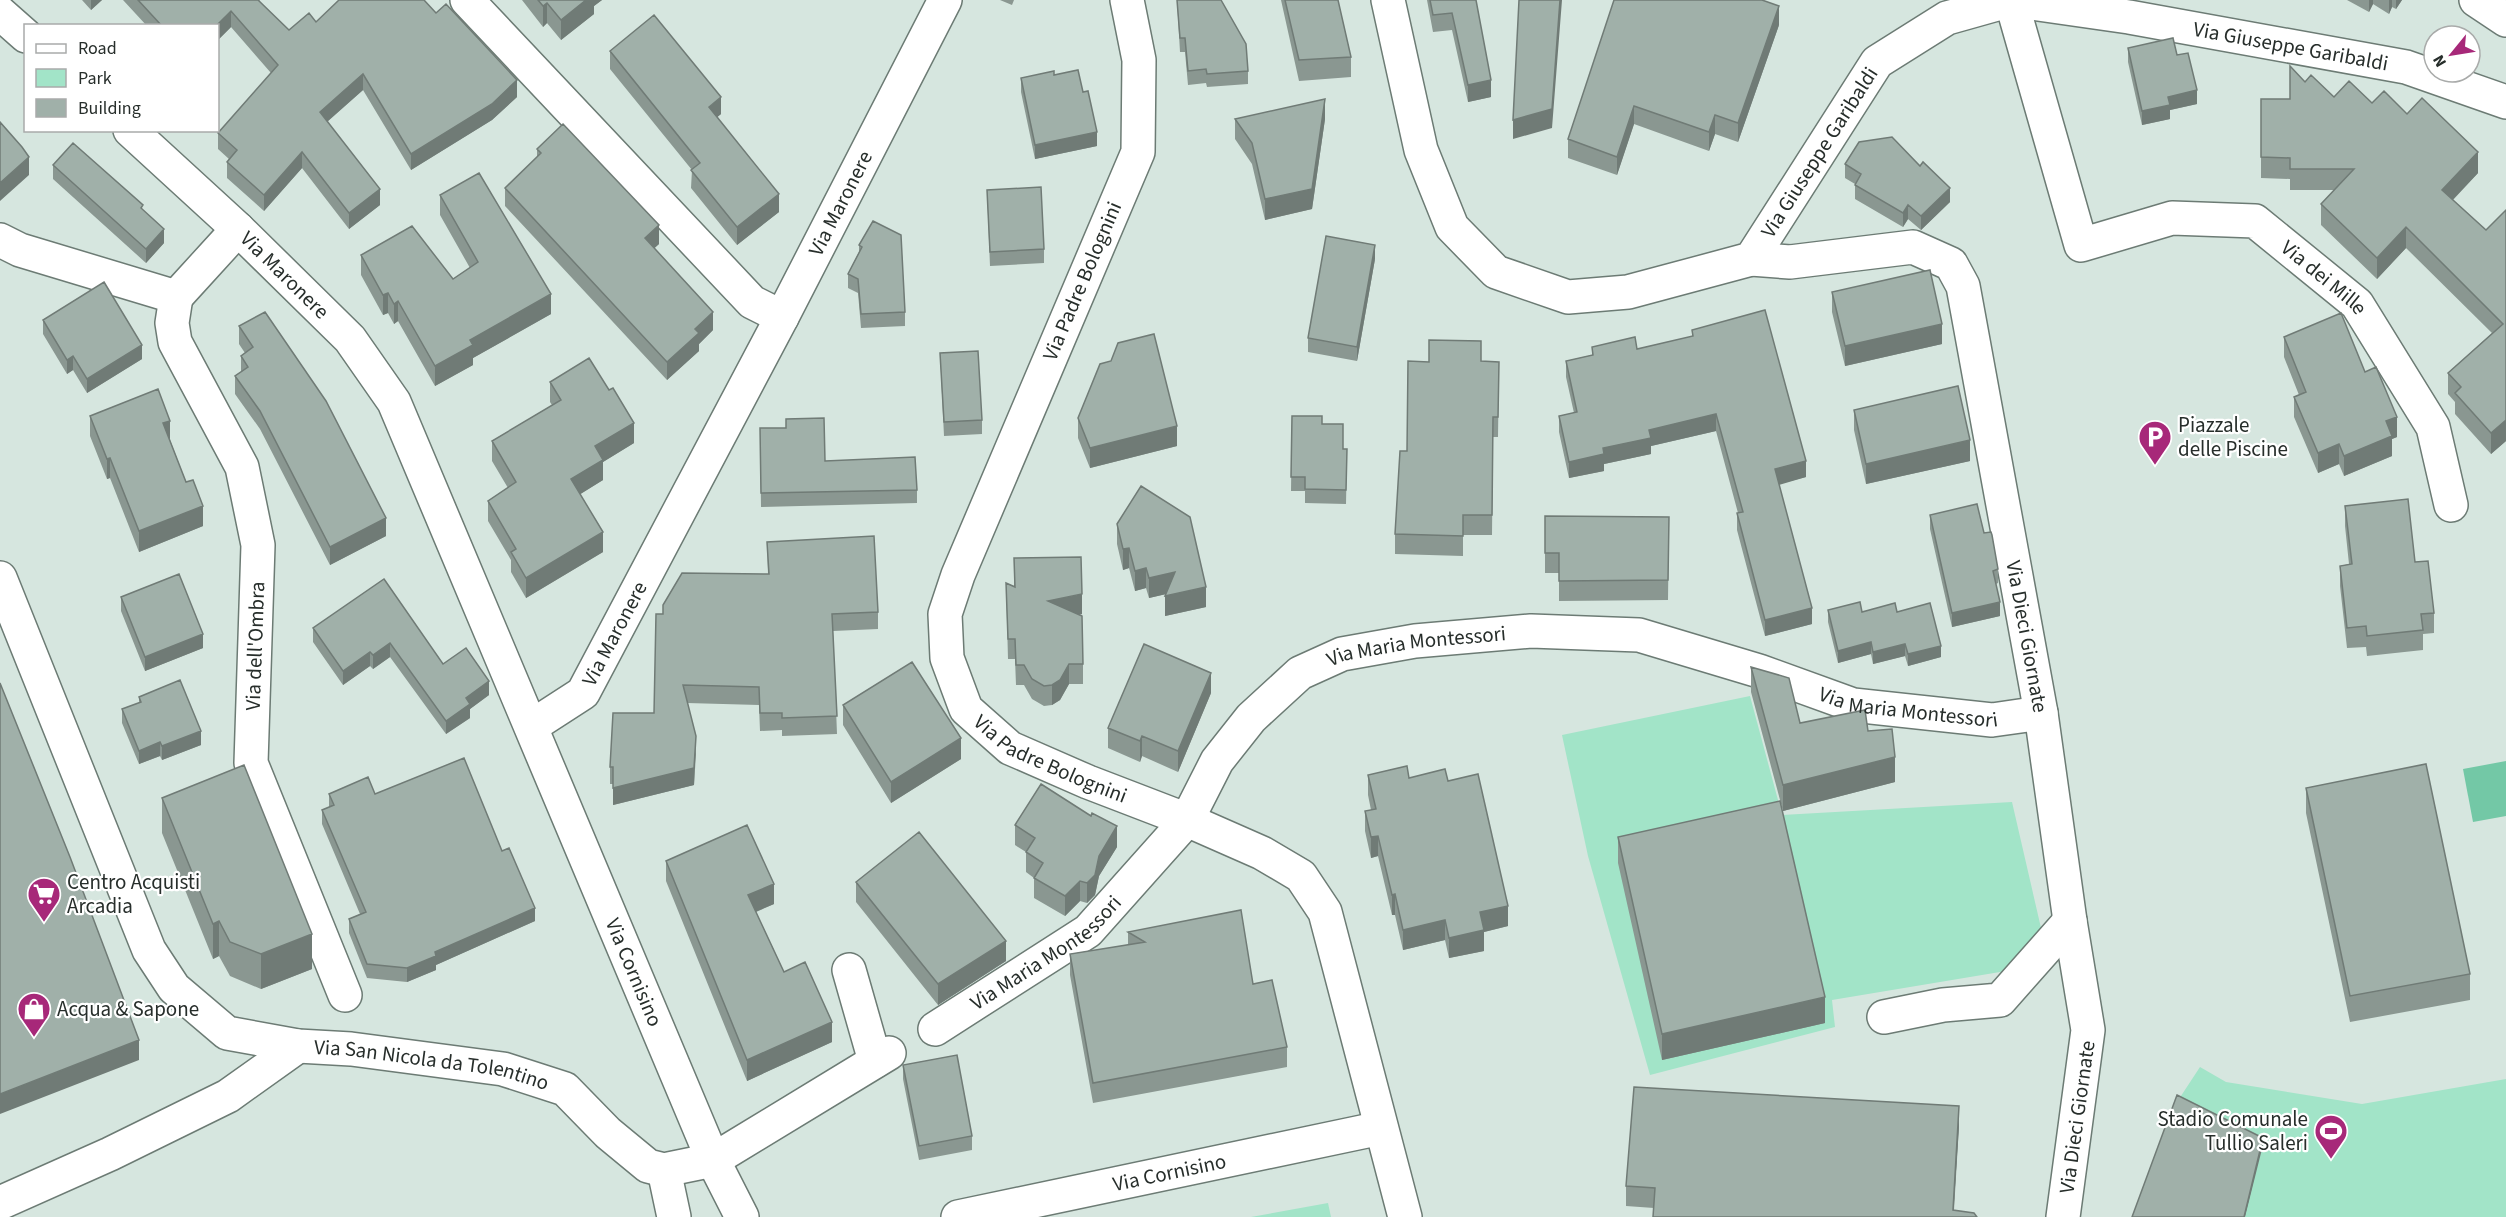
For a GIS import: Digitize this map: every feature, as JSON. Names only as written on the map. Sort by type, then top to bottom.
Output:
[{"type":"street","points":[[467,0],[752,302],[782,317]]},
{"type":"street","name":"Via Maronere","points":[[132,132],[238,229],[350,339],[394,402],[532,726],[584,693],[782,317],[945,0]]},
{"type":"street","name":"Via Padre Bolognini","points":[[1127,0],[1139,60],[1138,152],[958,575],[945,614],[946,658],[966,709],[1010,748],[1262,853],[1300,876],[1324,912],[1405,1217]]},
{"type":"street","name":"Via Giuseppe Garibaldi","points":[[1388,0],[1421,150],[1452,227],[1496,272],[1568,297],[1628,292],[1751,259],[1877,62],[1947,18],[2011,0],[2129,17],[2406,67],[2506,102]]},
{"type":"street","name":"Via dei Mille","points":[[2011,0],[2081,245],[2172,218],[2255,220],[2357,304],[2433,427],[2451,505]]},
{"type":"street","points":[[2476,0],[2506,20]]},
{"type":"street","points":[[0,13],[24,34]]},
{"type":"street","points":[[0,240],[20,250],[176,297],[238,229]]},
{"type":"street","name":"Via Dieci Giornate","points":[[1751,259],[1790,262],[1913,247],[1951,264],[1963,286],[2041,713],[2070,921],[2088,1030],[2063,1217]]},
{"type":"street","name":"Via dell'Ombra","points":[[176,297],[172,323],[175,342],[242,466],[258,545],[251,763],[345,995]]},
{"type":"street","name":"Via San Nicola da Tolentino","points":[[0,578],[148,950],[174,988],[227,1033],[298,1046],[351,1049],[503,1070],[565,1089],[608,1133],[648,1166],[664,1170]]},
{"type":"street","name":"Via Maria Montessori","points":[[935,1029],[1088,931],[1187,820],[1217,761],[1244,726],[1300,673],[1342,654],[1415,641],[1531,631],[1639,635],[1759,671],[1853,705],[1992,720],[2041,713]]},
{"type":"street","name":"Via Cornisino","points":[[532,726],[713,1160],[742,1217]]},
{"type":"street","points":[[1884,1017],[1943,1005],[2000,1000],[2070,921]]},
{"type":"street","points":[[674,1217],[664,1170],[713,1160],[882,1057],[849,970]]},
{"type":"street","name":"Via San Nicola da Tolentino","points":[[0,1203],[110,1154],[228,1096],[298,1046]]},
{"type":"street","name":"Via Cornisino","points":[[958,1217],[1381,1128]]},
{"type":"green space","points":[[1750,696],[1782,815],[2012,802],[2041,928],[2006,971],[1832,1000],[1835,1027],[1650,1075],[1588,856],[1562,735]]},
{"type":"green space","name":"Stadio Comunale Tullio Saleri","points":[[2200,1067],[2226,1082],[2362,1104],[2506,1079],[2506,1217],[2134,1217],[2177,1102]]},
{"type":"green space","points":[[1328,1203],[1331,1217],[1251,1217]]},
{"type":"shaded area","points":[[2506,761],[2506,816],[2473,822],[2463,769]]},
{"type":"building","points":[[138,0],[258,0],[289,30],[309,13],[316,22],[339,0],[424,0],[436,13],[446,4],[517,80],[492,104],[411,154],[363,74],[320,112],[380,189],[349,213],[302,152],[264,195],[227,162],[237,150],[218,133],[278,65],[231,11],[218,24],[160,24]]},
{"type":"building","points":[[538,0],[586,0],[561,20],[547,3],[543,6]]},
{"type":"building","points":[[1177,0],[1221,0],[1246,44],[1248,71],[1207,74],[1206,69],[1188,71],[1185,38],[1180,38]]},
{"type":"building","points":[[1285,0],[1338,0],[1351,57],[1299,60]]},
{"type":"building","points":[[1430,0],[1476,0],[1491,80],[1468,85],[1452,13],[1433,15]]},
{"type":"building","points":[[1519,0],[1560,0],[1552,109],[1513,120]]},
{"type":"building","points":[[1614,0],[1762,0],[1779,6],[1738,123],[1715,115],[1709,132],[1634,106],[1617,157],[1568,139]]},
{"type":"building","points":[[654,15],[721,97],[709,107],[779,194],[737,227],[691,170],[700,163],[610,51]]},
{"type":"building","points":[[2173,38],[2177,55],[2188,53],[2197,90],[2168,97],[2170,105],[2142,111],[2128,48]]},
{"type":"building","points":[[2290,66],[2305,82],[2311,75],[2334,97],[2349,81],[2372,103],[2384,91],[2407,114],[2422,98],[2478,152],[2442,190],[2486,230],[2506,210],[2506,420],[2491,433],[2455,393],[2461,387],[2448,373],[2503,324],[2406,227],[2377,258],[2321,204],[2354,169],[2290,169],[2290,158],[2261,157],[2261,99],[2290,99]]},
{"type":"building","points":[[1078,70],[1083,92],[1088,91],[1097,132],[1035,145],[1021,78],[1054,71],[1054,75]]},
{"type":"building","points":[[1325,99],[1312,189],[1265,199],[1252,143],[1235,119]]},
{"type":"building","points":[[0,122],[29,157],[0,183]]},
{"type":"building","points":[[563,124],[659,225],[645,238],[713,312],[695,329],[699,333],[667,362],[505,188],[541,153],[537,149]]},
{"type":"building","points":[[1892,137],[1920,166],[1923,162],[1950,188],[1921,216],[1908,205],[1903,213],[1855,185],[1861,174],[1845,164],[1859,142]]},
{"type":"building","points":[[73,143],[143,205],[141,208],[164,229],[146,249],[53,165]]},
{"type":"building","points":[[479,173],[551,294],[470,340],[473,345],[435,366],[398,301],[394,304],[388,293],[383,295],[361,255],[412,226],[453,279],[478,262],[440,195]]},
{"type":"building","points":[[1041,187],[1044,249],[990,252],[987,190]]},
{"type":"building","points":[[873,221],[901,235],[905,312],[861,314],[858,279],[848,274],[862,247],[859,245]]},
{"type":"building","points":[[1326,236],[1375,245],[1357,347],[1308,338]]},
{"type":"building","points":[[1930,270],[1942,324],[1845,346],[1832,292]]},
{"type":"building","points":[[104,282],[142,345],[87,379],[73,356],[67,360],[43,320]]},
{"type":"building","points":[[1765,310],[1806,461],[1775,469],[1812,608],[1765,620],[1737,513],[1743,512],[1716,414],[1649,430],[1651,438],[1603,448],[1604,454],[1569,462],[1559,416],[1577,412],[1566,361],[1593,355],[1592,347],[1635,337],[1637,349],[1693,336],[1692,330]]},
{"type":"building","points":[[265,312],[326,401],[386,518],[330,547],[260,411],[235,376],[248,367],[241,356],[253,347],[239,326]]},
{"type":"building","points":[[2341,313],[2365,372],[2376,367],[2397,417],[2386,421],[2392,436],[2344,456],[2339,444],[2318,453],[2294,397],[2306,392],[2284,337]]},
{"type":"building","points":[[1154,334],[1177,426],[1090,448],[1078,418],[1100,364],[1111,361],[1118,343]]},
{"type":"building","points":[[1429,340],[1481,341],[1481,361],[1499,362],[1498,417],[1493,417],[1492,515],[1463,515],[1463,536],[1395,534],[1400,451],[1407,451],[1408,361],[1429,362]]},
{"type":"building","points":[[978,351],[982,420],[944,422],[940,353]]},
{"type":"building","points":[[589,358],[609,390],[613,388],[634,423],[595,446],[603,460],[571,479],[603,532],[526,578],[511,552],[516,549],[488,501],[516,482],[492,441],[561,400],[550,382]]},
{"type":"building","points":[[1958,386],[1970,440],[1866,464],[1854,410]]},
{"type":"building","points":[[158,389],[170,421],[163,423],[186,482],[193,480],[203,506],[139,531],[110,458],[107,459],[90,416]]},
{"type":"building","points":[[1292,416],[1322,416],[1322,424],[1343,424],[1343,449],[1347,449],[1346,490],[1305,489],[1305,477],[1291,477]]},
{"type":"building","points":[[824,418],[825,461],[915,457],[917,490],[761,493],[760,428],[786,428],[786,419]]},
{"type":"building","points":[[1141,486],[1190,517],[1206,587],[1165,596],[1175,572],[1149,578],[1146,568],[1135,571],[1129,548],[1123,549],[1117,524]]},
{"type":"building","points":[[2408,499],[2415,562],[2428,561],[2434,613],[2421,614],[2423,630],[2367,636],[2366,626],[2347,628],[2340,566],[2352,564],[2345,506]]},
{"type":"building","points":[[1977,504],[1984,533],[1991,532],[1992,535],[1998,569],[1993,571],[2000,602],[1952,613],[1930,515]]},
{"type":"building","points":[[1545,516],[1669,517],[1668,580],[1559,581],[1559,553],[1545,553]]},
{"type":"building","points":[[874,536],[878,612],[832,614],[837,716],[782,718],[782,713],[760,713],[759,687],[683,685],[696,736],[694,768],[613,788],[613,767],[610,767],[613,713],[654,713],[656,614],[663,614],[663,605],[682,573],[769,574],[767,542]]},
{"type":"building","points":[[1081,557],[1082,594],[1048,601],[1082,616],[1083,664],[1069,664],[1060,680],[1052,685],[1044,686],[1032,679],[1024,665],[1016,665],[1015,639],[1008,639],[1006,583],[1015,587],[1014,558]]},
{"type":"building","points":[[179,574],[203,634],[145,657],[121,597]]},
{"type":"building","points":[[384,579],[443,664],[466,648],[489,681],[466,698],[470,704],[446,721],[390,643],[373,655],[370,652],[343,671],[313,628]]},
{"type":"building","points":[[1860,602],[1862,612],[1895,603],[1897,612],[1930,603],[1941,646],[1908,654],[1905,644],[1873,652],[1871,642],[1838,651],[1828,610]]},
{"type":"building","points":[[1144,644],[1211,673],[1178,751],[1142,736],[1140,741],[1108,728]]},
{"type":"building","points":[[912,662],[961,738],[891,782],[843,705]]},
{"type":"building","points":[[1751,667],[1789,678],[1800,723],[1865,710],[1868,731],[1892,729],[1895,757],[1783,785]]},
{"type":"building","points":[[180,680],[201,731],[162,746],[160,742],[139,751],[122,709],[141,702],[139,697]]},
{"type":"building","name":"Centro Acquisti Arcadia","points":[[0,683],[70,857],[139,1040],[0,1094]]},
{"type":"building","points":[[464,758],[502,851],[509,848],[535,908],[435,952],[436,956],[407,968],[367,964],[349,919],[366,912],[322,810],[334,805],[329,794],[368,777],[375,794]]},
{"type":"building","points":[[2426,764],[2470,974],[2350,996],[2306,788]]},
{"type":"building","points":[[244,765],[312,934],[261,954],[230,942],[219,921],[213,924],[162,798]]},
{"type":"building","points":[[1407,766],[1409,778],[1445,769],[1448,781],[1478,774],[1508,906],[1480,912],[1484,930],[1449,938],[1445,920],[1403,930],[1378,836],[1371,837],[1365,811],[1376,809],[1368,775]]},
{"type":"building","points":[[1041,784],[1091,816],[1092,813],[1117,826],[1099,856],[1095,875],[1087,883],[1080,881],[1065,896],[1034,878],[1043,863],[1026,852],[1035,838],[1015,825]]},
{"type":"building","points":[[1780,801],[1825,997],[1662,1034],[1618,837]]},
{"type":"building","points":[[747,825],[774,884],[748,895],[784,972],[805,962],[832,1022],[747,1060],[666,861]]},
{"type":"building","points":[[919,832],[1006,941],[938,984],[856,882]]},
{"type":"building","points":[[1241,910],[1253,984],[1272,980],[1287,1047],[1093,1083],[1070,954],[1145,942],[1128,932]]},
{"type":"building","points":[[957,1055],[972,1136],[919,1146],[903,1065]]},
{"type":"building","points":[[1634,1087],[1959,1106],[1953,1210],[1974,1213],[1977,1217],[1653,1217],[1655,1188],[1626,1186]]},
{"type":"building","points":[[2177,1095],[2263,1138],[2244,1217],[2132,1217]]},
{"type":"place","name":"Piazzale delle Piscine","points":[[2155,466]]},
{"type":"place","name":"Centro Acquisti Arcadia","points":[[44,923]]},
{"type":"place","name":"Acqua & Sapone","points":[[34,1038]]},
{"type":"place","name":"Stadio Comunale Tullio Saleri","points":[[2331,1160]]}]
